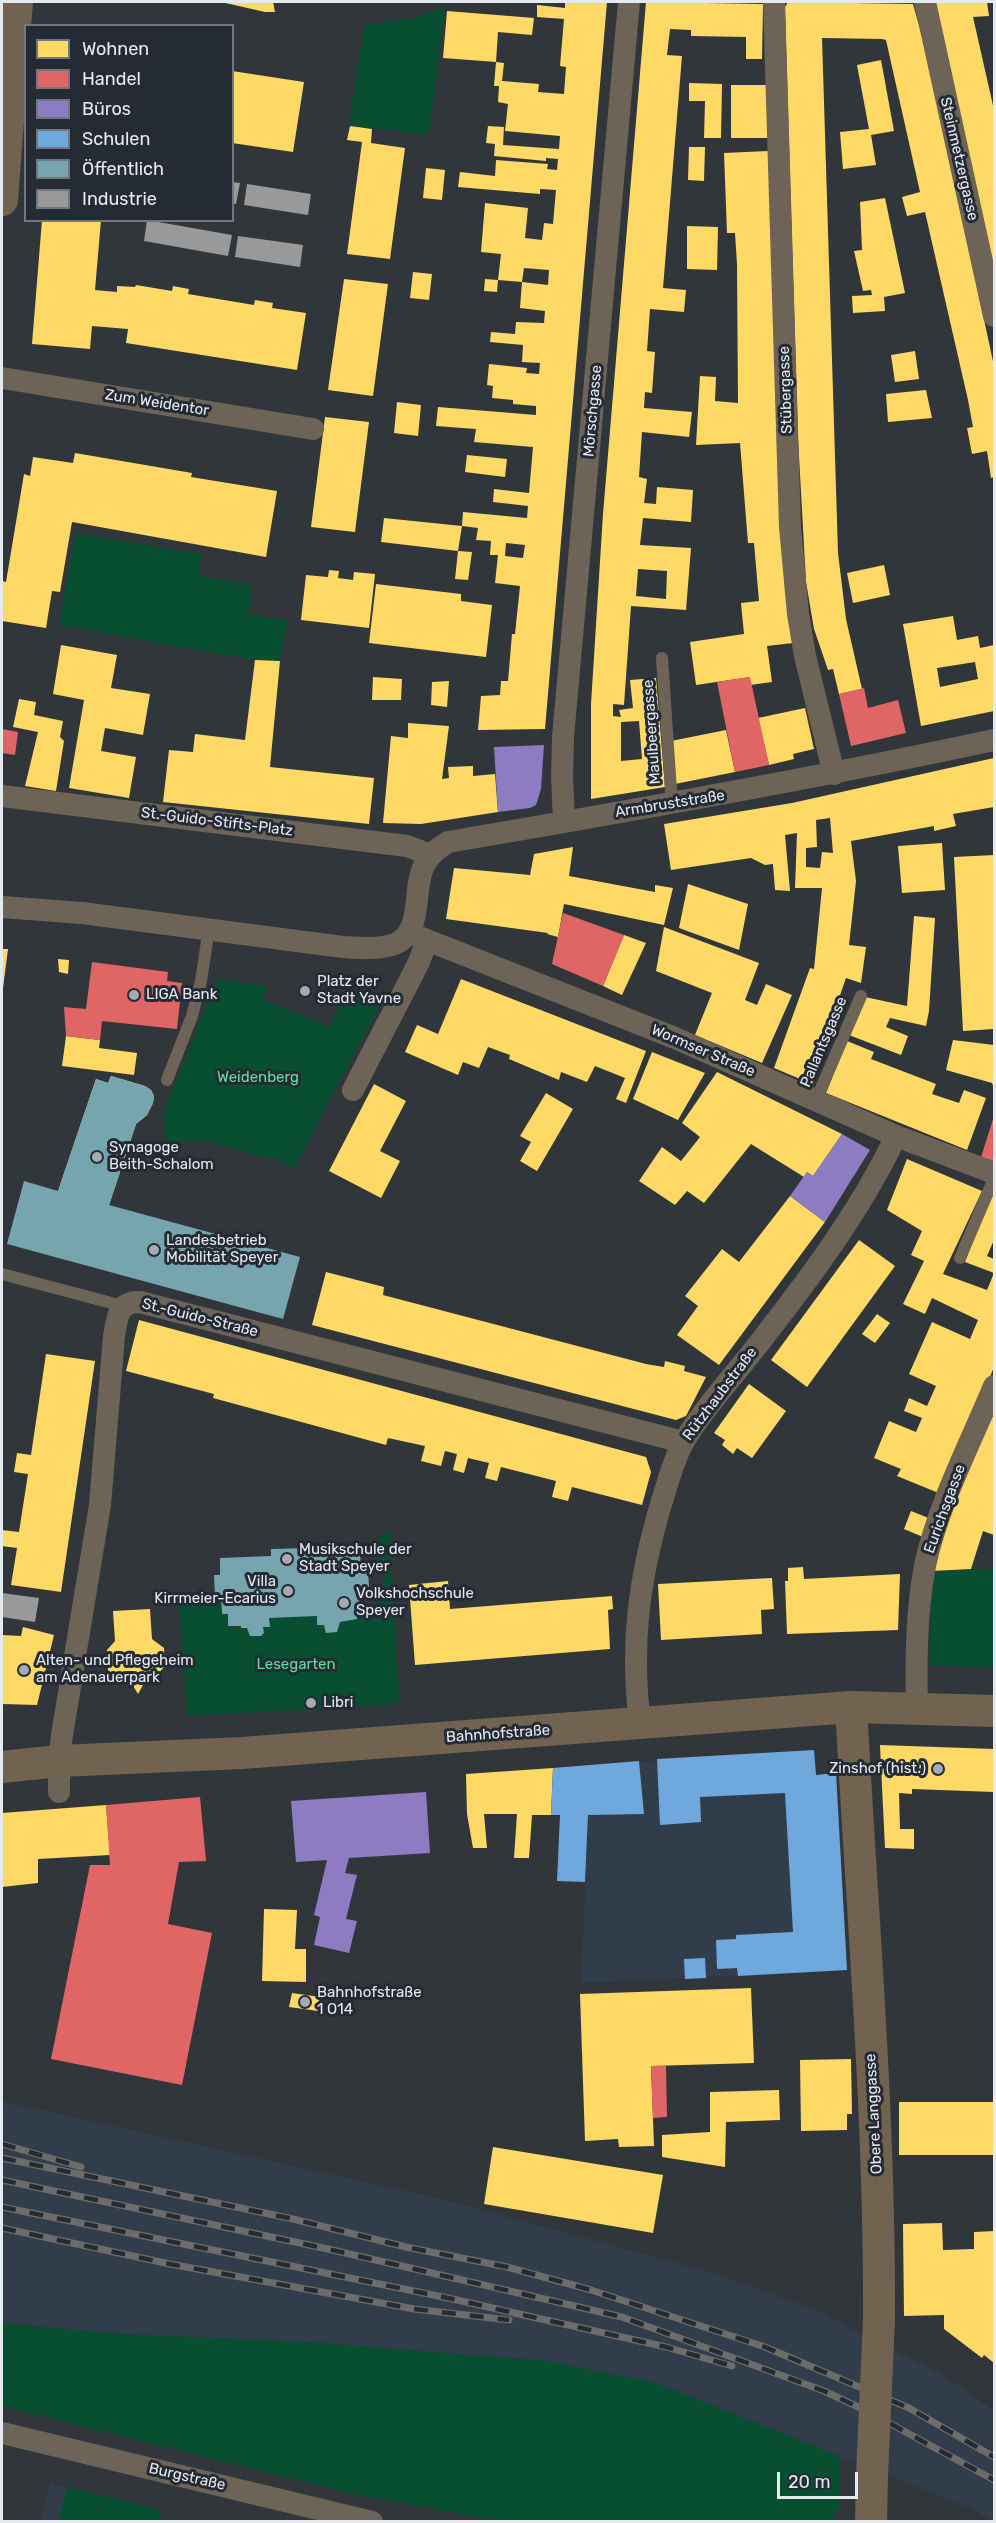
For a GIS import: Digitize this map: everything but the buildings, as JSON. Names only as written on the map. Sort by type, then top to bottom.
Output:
[{"type":"main road","points":[[2,200],[5,105],[17,2]]},
{"type":"main road","name":"Bahnhofstraße","points":[[2,1767],[59,1761],[242,1753],[851,1707],[994,1711]]},
{"type":"main road","name":"Obere Langgasse","points":[[851,1707],[873,2074],[879,2237],[879,2319],[871,2522]]},
{"type":"street","name":"Mörschgasse","points":[[564,820],[563,737],[629,2]]},
{"type":"street","name":"Stübergasse","points":[[774,2],[791,537],[798,615],[805,656],[834,774]]},
{"type":"street","name":"Steinmetzergasse","points":[[925,2],[994,316]]},
{"type":"street","name":"Zum Weidentor","points":[[2,378],[313,429]]},
{"type":"street","name":"Armbruststraße","points":[[431,855],[448,842],[834,774],[994,740]]},
{"type":"street","name":"St.-Guido-Stifts-Platz","points":[[2,796],[407,846],[431,855]]},
{"type":"street","points":[[352,1090],[418,964],[418,937],[414,920],[420,875],[431,855]]},
{"type":"street","points":[[2,907],[82,913],[364,948],[393,945],[418,937]]},
{"type":"street","name":"Wormser Straße","points":[[418,937],[624,1018],[896,1136],[994,1175]]},
{"type":"street","name":"Rützhaubstraße","points":[[640,1723],[636,1640],[638,1601],[654,1529],[673,1466],[683,1442],[840,1233],[868,1191],[896,1136]]},
{"type":"street","name":"St.-Guido-Straße","points":[[59,1792],[59,1761],[100,1505],[114,1336],[117,1316],[123,1306],[131,1302],[140,1302],[683,1442]]},
{"type":"street","name":"Eurichsgasse","points":[[917,1709],[920,1605],[925,1565],[942,1510],[994,1386]]},
{"type":"street","name":"Burgstraße","points":[[2,2433],[372,2522]]},
{"type":"lane","name":"Maulbeergasse","points":[[662,657],[672,804]]},
{"type":"lane","points":[[167,1080],[192,1016],[201,981],[209,928]]},
{"type":"lane","name":"Pallantsgasse","points":[[816,1100],[861,996]]},
{"type":"lane","points":[[960,1257],[994,1175]]},
{"type":"lane","points":[[2,1274],[123,1306]]},
{"type":"shaded area","points":[[814,1750],[816,1774],[836,1773],[847,1970],[581,1983],[591,1765]]},
{"type":"shaded area","points":[[2,2101],[442,2199],[710,2272],[814,2309],[951,2380],[994,2411],[994,2521],[968,2507],[656,2383],[547,2361],[308,2342],[122,2334],[2,2323]]},
{"type":"shaded area","points":[[50,2483],[162,2510],[159,2521],[40,2522]]},
{"type":"green space","points":[[445,7],[429,135],[349,125],[364,25],[412,18]]},
{"type":"green space","points":[[75,533],[202,554],[199,576],[252,585],[248,614],[287,620],[280,661],[255,660],[59,625]]},
{"type":"green space","name":"Weidenberg","points":[[217,979],[268,986],[262,999],[330,1027],[344,994],[383,999],[294,1168],[283,1161],[202,1141],[168,1142],[163,1122],[167,1103]]},
{"type":"green space","name":"Lesegarten","points":[[390,1530],[399,1704],[187,1716],[178,1596],[221,1595],[222,1614],[228,1614],[228,1626],[247,1628],[250,1636],[264,1634],[263,1627],[270,1627],[269,1618],[317,1616],[317,1625],[324,1625],[326,1633],[337,1632],[340,1622],[346,1622],[346,1619],[379,1618],[378,1602],[385,1593],[384,1565],[375,1559],[376,1541]]},
{"type":"green space","points":[[994,1569],[994,1668],[929,1665],[932,1571]]},
{"type":"green space","points":[[2,2323],[122,2334],[308,2342],[547,2361],[656,2383],[839,2456],[840,2506],[831,2522],[499,2521],[363,2496],[2,2406]]},
{"type":"green space","points":[[67,2487],[162,2510],[159,2521],[58,2521]]},
{"type":"railway","points":[[2,2144],[81,2167]]},
{"type":"railway","points":[[2,2158],[293,2219],[406,2247],[507,2267],[591,2290],[765,2347],[909,2408],[994,2457]]},
{"type":"railway","points":[[2,2180],[328,2249],[622,2317],[824,2391],[869,2412],[994,2480]]},
{"type":"railway","points":[[2,2207],[448,2298],[666,2347],[732,2366]]},
{"type":"railway","points":[[2,2228],[170,2264],[414,2309],[509,2320]]},
{"type":"place","name":"Platz der Stadt Yavne","points":[[305,991]]},
{"type":"place","name":"LIGA Bank","points":[[134,995]]},
{"type":"place","name":"Synagoge Beith-Schalom","points":[[97,1157]]},
{"type":"place","name":"Landesbetrieb Mobilität Speyer","points":[[154,1250]]},
{"type":"place","name":"Musikschule der Stadt Speyer","points":[[287,1559]]},
{"type":"place","name":"Villa Kirrmeier-Ecarius","points":[[288,1591]]},
{"type":"place","name":"Volkshochschule Speyer","points":[[344,1603]]},
{"type":"place","name":"Alten- und Pflegeheim am Adenauerpark","points":[[24,1670]]},
{"type":"place","name":"Libri","points":[[311,1703]]},
{"type":"place","name":"Zinshof (hist.)","points":[[938,1769]]},
{"type":"place","name":"Bahnhofstraße 1 O14","points":[[305,2002]]}]
